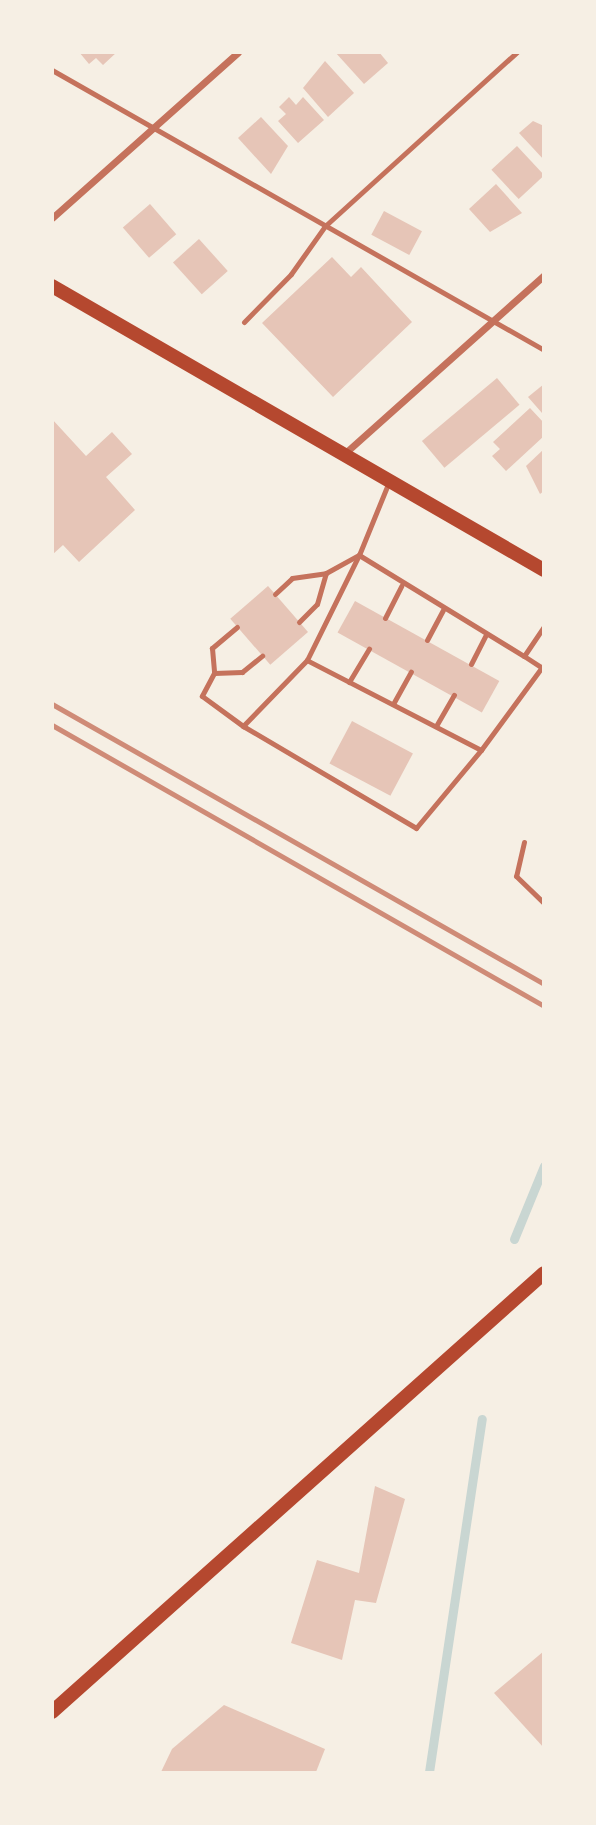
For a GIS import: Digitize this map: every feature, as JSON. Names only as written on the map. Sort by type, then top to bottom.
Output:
[{"type":"main road","points":[[52,286],[544,570]]},
{"type":"main road","points":[[52,1713],[544,1273]]},
{"type":"street","points":[[52,218],[238,52]]},
{"type":"street","points":[[344,454],[544,275]]},
{"type":"lane","points":[[244,322],[291,274],[325,226],[517,52]]},
{"type":"lane","points":[[52,70],[544,349]]},
{"type":"lane","points":[[243,726],[307,660],[359,555],[390,481]]},
{"type":"lane","points":[[275,594],[292,578],[326,573],[359,555]]},
{"type":"lane","points":[[237,627],[212,648],[214,673],[202,696],[243,726],[416,828],[481,750],[543,668],[401,586],[359,555]]},
{"type":"lane","points":[[299,622],[317,604],[326,573]]},
{"type":"lane","points":[[385,618],[401,586]]},
{"type":"lane","points":[[427,640],[443,610]]},
{"type":"lane","points":[[524,656],[544,626]]},
{"type":"lane","points":[[471,664],[486,634]]},
{"type":"lane","points":[[349,682],[369,649]]},
{"type":"lane","points":[[214,673],[242,672],[262,656]]},
{"type":"lane","points":[[307,660],[481,750]]},
{"type":"lane","points":[[393,704],[411,672]]},
{"type":"lane","points":[[436,726],[453,695]]},
{"type":"lane","points":[[524,842],[516,876],[544,903]]},
{"type":"building","points":[[79,52],[117,52],[103,65],[96,58],[89,64]]},
{"type":"building","points":[[335,52],[379,52],[388,63],[364,84]]},
{"type":"building","points":[[325,61],[354,93],[328,117],[303,88]]},
{"type":"building","points":[[289,97],[296,105],[303,97],[324,120],[298,143],[278,121],[286,114],[279,107]]},
{"type":"building","points":[[261,117],[288,146],[271,174],[238,138]]},
{"type":"building","points":[[533,121],[544,126],[544,160],[519,133]]},
{"type":"building","points":[[517,146],[544,175],[519,199],[491,170]]},
{"type":"building","points":[[496,184],[522,213],[490,232],[469,209]]},
{"type":"building","points":[[150,204],[176,234],[149,258],[123,228]]},
{"type":"building","points":[[384,211],[422,231],[409,255],[371,235]]},
{"type":"building","points":[[199,239],[228,271],[202,294],[173,262]]},
{"type":"building","points":[[332,257],[351,277],[361,267],[412,322],[333,397],[262,323]]},
{"type":"building","points":[[497,378],[519,405],[444,468],[422,441]]},
{"type":"building","points":[[544,384],[544,412],[542,413],[528,397]]},
{"type":"building","points":[[530,408],[544,423],[544,436],[506,471],[492,456],[500,449],[493,442]]},
{"type":"building","points":[[52,419],[86,456],[112,432],[132,454],[106,477],[135,510],[79,562],[63,545],[52,555]]},
{"type":"building","points":[[544,449],[544,491],[540,494],[526,466]]},
{"type":"building","points":[[268,586],[308,632],[270,665],[230,619]]},
{"type":"building","points":[[355,601],[499,681],[482,712],[338,632]]},
{"type":"building","points":[[352,721],[413,753],[390,796],[329,763]]},
{"type":"building","points":[[375,1486],[405,1499],[376,1603],[355,1600],[342,1660],[291,1643],[317,1560],[359,1573]]},
{"type":"building","points":[[544,1651],[544,1748],[494,1693]]},
{"type":"building","points":[[224,1705],[325,1749],[316,1772],[161,1772],[172,1749]]},
{"type":"waterway","points":[[514,1239],[544,1166]]},
{"type":"waterway","points":[[429,1772],[482,1419]]},
{"type":"railway","points":[[52,704],[544,984]]},
{"type":"railway","points":[[52,725],[544,1006]]}]
